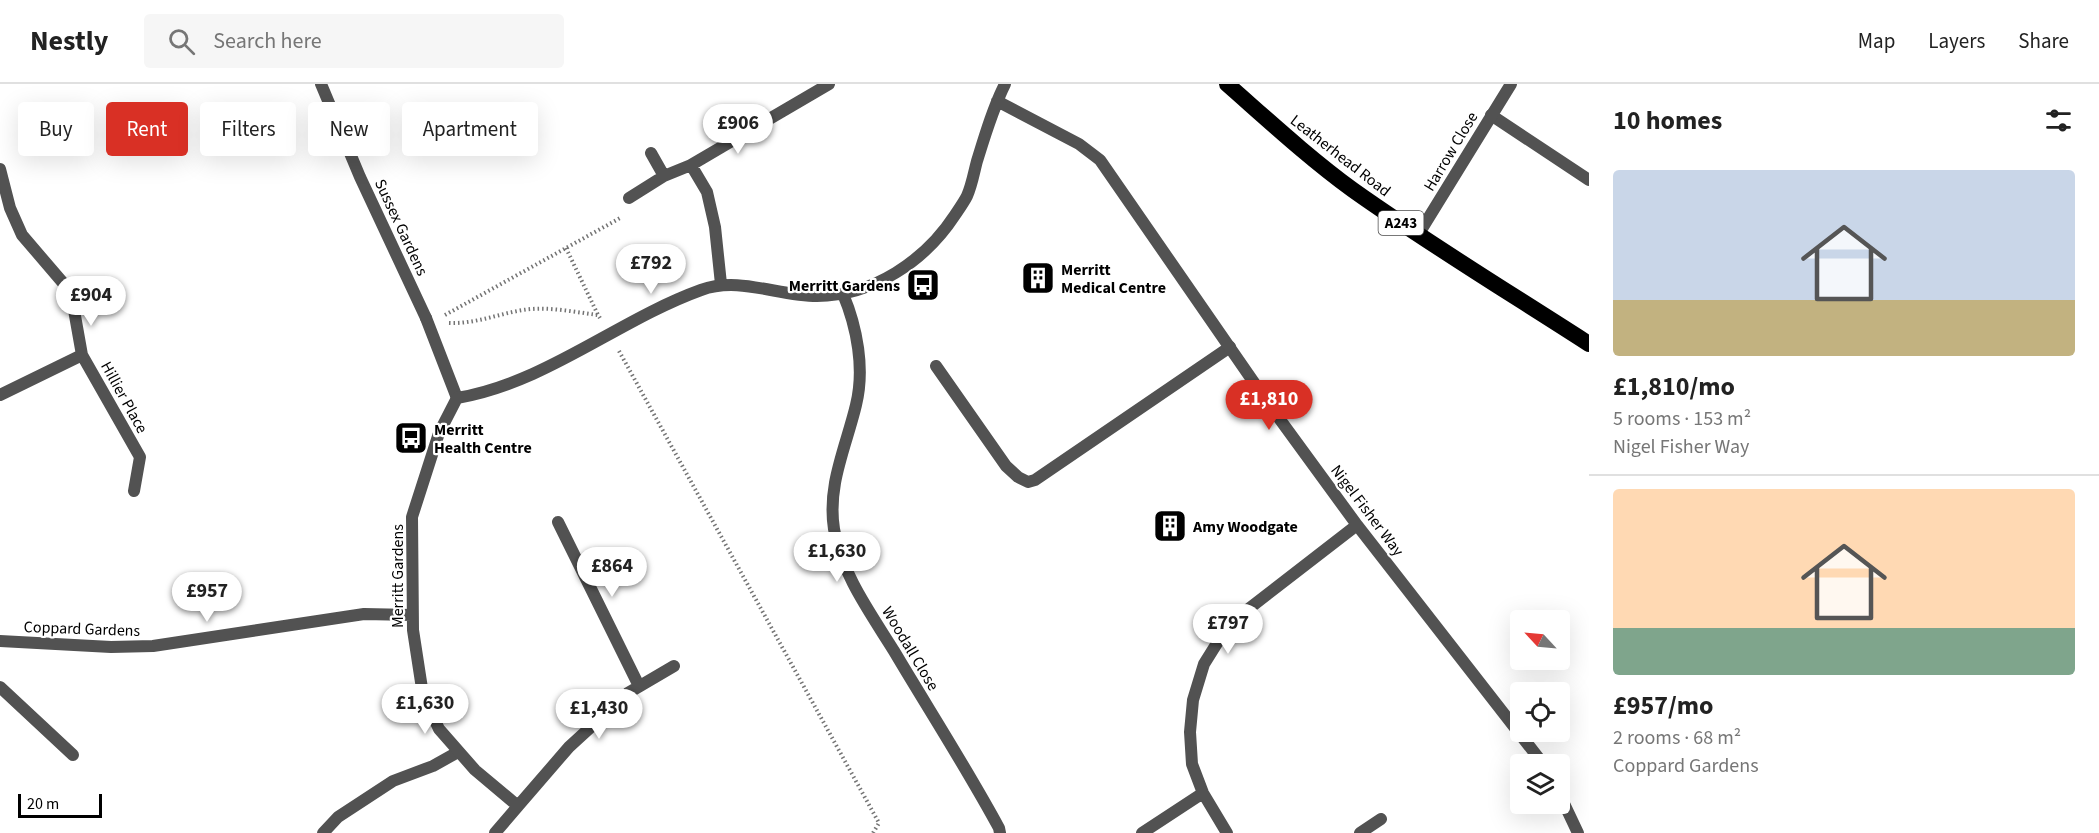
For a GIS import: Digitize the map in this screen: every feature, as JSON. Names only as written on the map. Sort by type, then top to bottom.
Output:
[{"type":"highway","name":"Leatherhead Road","points":[[1227,84],[1351,188],[1418,235],[1589,344]]},
{"type":"street","name":"Sussex Gardens","points":[[321,84],[360,177],[424,316],[457,398]]},
{"type":"street","points":[[629,198],[664,176],[691,165],[829,84]]},
{"type":"street","points":[[457,398],[482,393],[552,365],[666,304],[721,284],[764,288],[789,295],[818,296],[843,294],[866,288],[895,273],[919,258],[948,225],[967,196],[997,100],[1005,84]]},
{"type":"street","name":"Harrow Close","points":[[1418,235],[1509,84]]},
{"type":"street","name":"Nigel Fisher Way","points":[[997,100],[1079,144],[1100,160],[1273,410],[1357,525],[1535,754]]},
{"type":"street","points":[[1491,115],[1589,180]]},
{"type":"street","points":[[651,153],[664,176]]},
{"type":"street","points":[[691,165],[707,192],[715,227],[721,284]]},
{"type":"street","name":"Hillier Place","points":[[0,169],[10,208],[22,235],[64,284],[74,310],[82,355],[140,457],[134,491]]},
{"type":"street","name":"Woodall Close","points":[[843,294],[853,318],[860,362],[857,403],[832,490],[834,528],[839,554],[867,608],[978,790],[1000,833]]},
{"type":"street","points":[[936,366],[1006,466],[1018,477],[1028,482],[1035,480],[1117,426],[1230,347]]},
{"type":"street","name":"Hillier Place","points":[[0,394],[82,355]]},
{"type":"street","name":"Merritt Gardens","points":[[457,398],[439,433],[412,518],[413,630],[423,695],[439,729],[475,770],[518,806]]},
{"type":"street","points":[[558,522],[639,686]]},
{"type":"street","points":[[1227,833],[1203,793],[1192,764],[1190,732],[1193,700],[1204,664],[1229,624],[1357,525]]},
{"type":"street","name":"Coppard Gardens","points":[[0,641],[111,647],[153,646],[364,614],[412,615]]},
{"type":"street","points":[[495,833],[569,747],[628,693],[674,666]]},
{"type":"street","points":[[0,687],[74,755]]},
{"type":"street","points":[[323,833],[338,817],[393,781],[433,766],[458,752]]},
{"type":"street","points":[[1142,833],[1203,793]]},
{"type":"street","points":[[1569,814],[1578,833]]},
{"type":"street","points":[[1360,833],[1382,819]]},
{"type":"path","points":[[424,316],[445,315],[634,210],[629,198]]},
{"type":"path","points":[[566,248],[598,315],[879,823],[873,833]]},
{"type":"path","points":[[445,315],[450,323],[476,322],[525,309],[560,310],[598,315]]},
{"type":"place","name":"Merritt Medical Centre","points":[[1038,278]]},
{"type":"place","name":"Merritt Gardens","points":[[923,285]]},
{"type":"place","name":"Merritt Health Centre","points":[[411,438]]},
{"type":"place","name":"Amy Woodgate","points":[[1170,526]]}]
